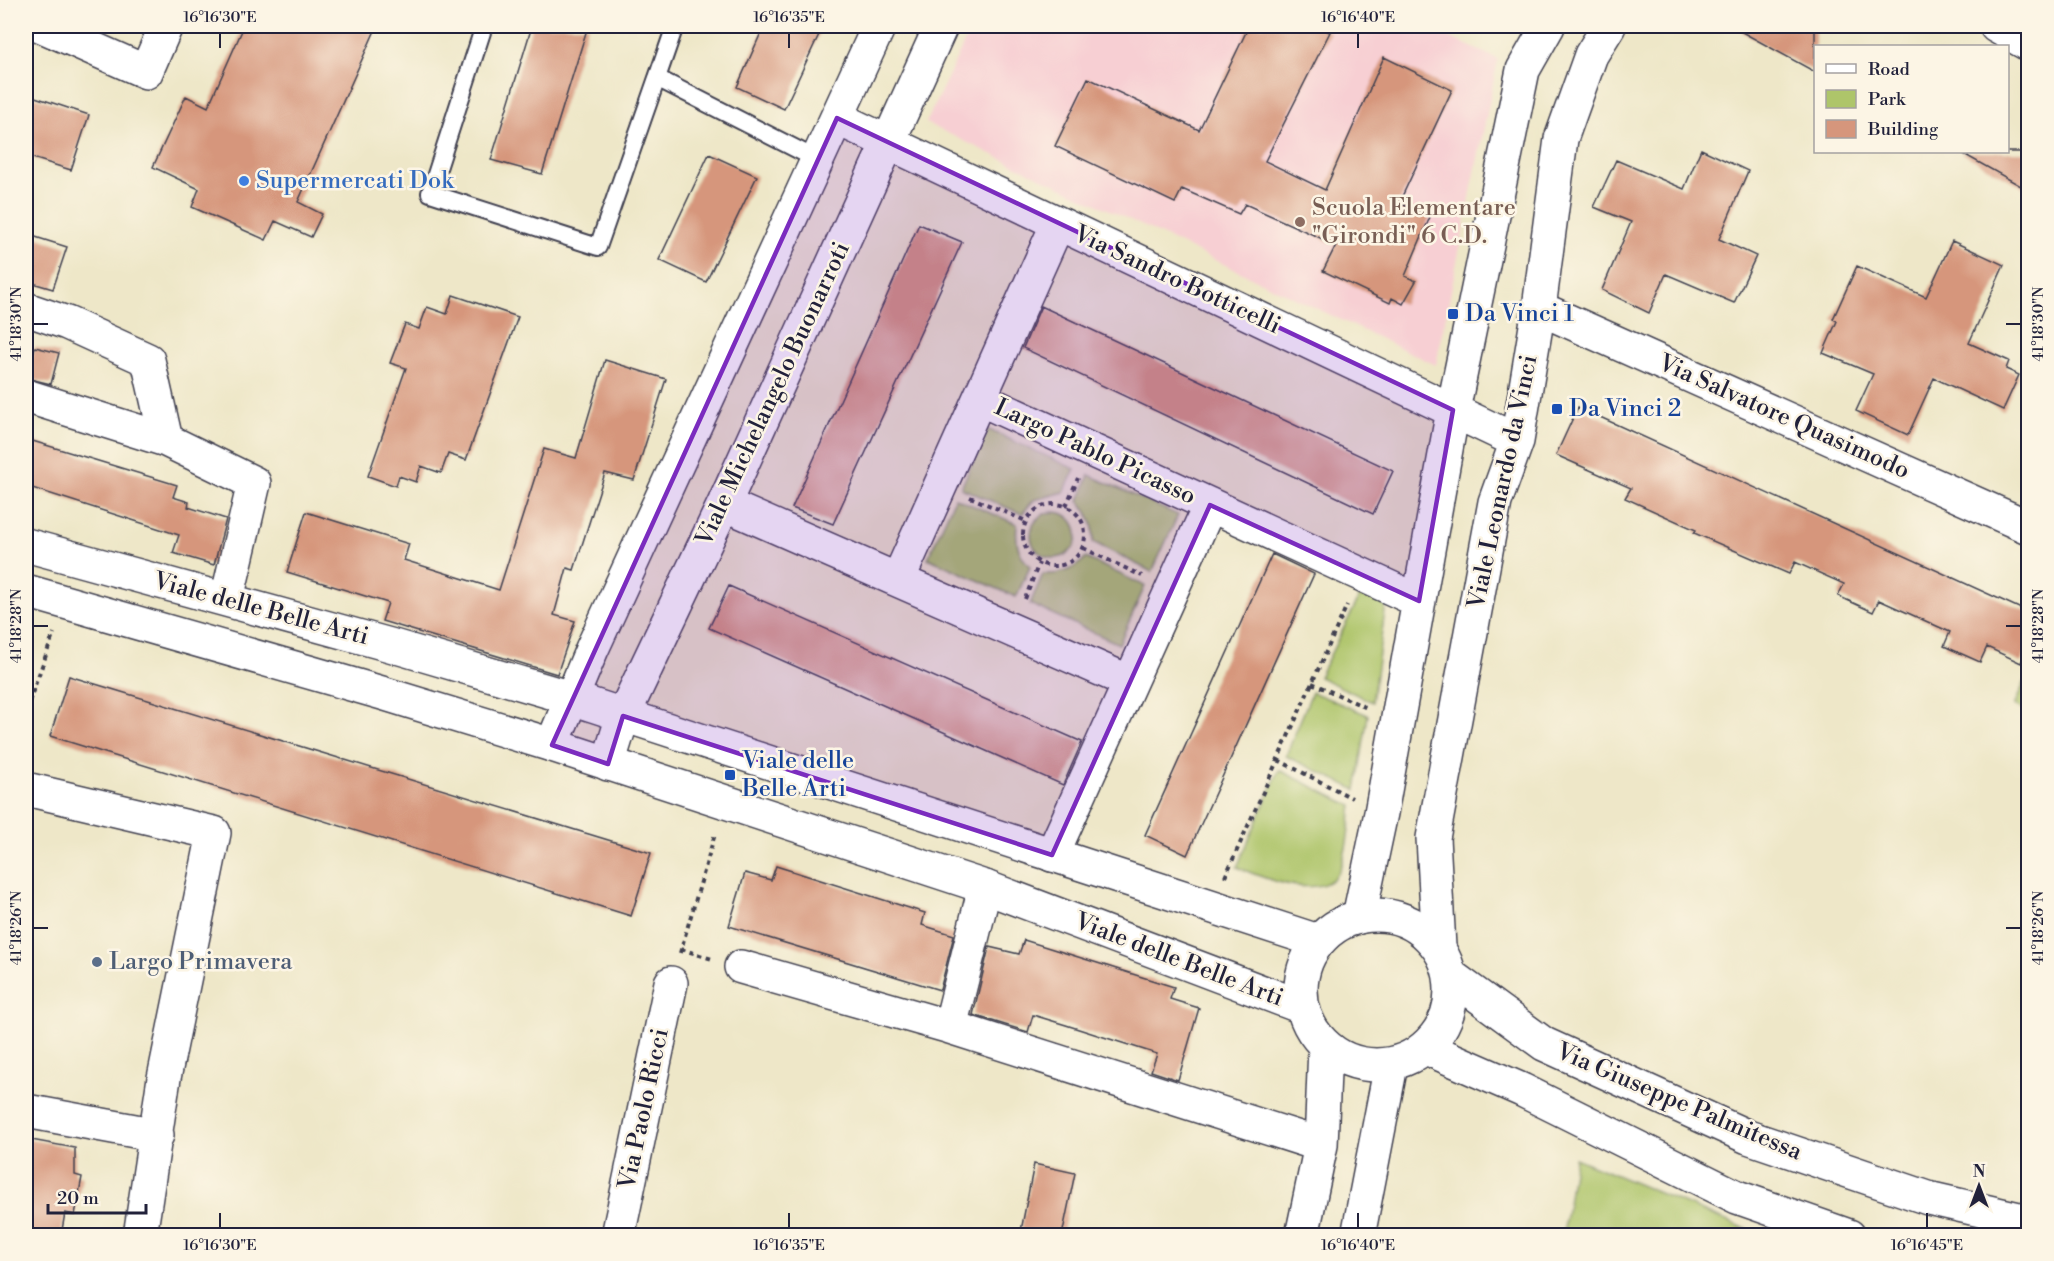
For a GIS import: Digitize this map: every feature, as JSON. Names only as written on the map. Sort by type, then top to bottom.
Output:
[{"type":"street","points":[[42,26],[146,72],[166,26]]},
{"type":"street","points":[[552,745],[570,698],[879,26]]},
{"type":"street","name":"Viale Michelangelo Buonarroti","points":[[608,764],[623,716],[724,504],[940,26]]},
{"type":"street","points":[[1359,917],[1398,722],[1452,410],[1523,70],[1548,26]]},
{"type":"street","name":"Viale Leonardo da Vinci","points":[[1445,962],[1433,838],[1495,502],[1517,441],[1539,308],[1561,139],[1591,55],[1609,26]]},
{"type":"street","points":[[1996,26],[2028,44]]},
{"type":"street","name":"Via Sandro Botticelli","points":[[837,118],[1517,441]]},
{"type":"street","name":"Largo Pablo Picasso","points":[[898,580],[1058,223]]},
{"type":"street","name":"Via Salvatore Quasimodo","points":[[1539,308],[2028,527]]},
{"type":"street","points":[[26,309],[67,323],[148,360],[166,440]]},
{"type":"street","points":[[26,396],[166,440],[254,483],[228,600]]},
{"type":"street","name":"Largo Pablo Picasso","points":[[980,399],[1419,601]]},
{"type":"street","points":[[724,504],[1130,682]]},
{"type":"street","name":"Largo Pablo Picasso","points":[[1052,855],[1210,505]]},
{"type":"street","name":"Viale delle Belle Arti","points":[[26,545],[570,698],[1318,941]]},
{"type":"street","name":"Viale delle Belle Arti","points":[[26,591],[552,745],[985,887],[1302,1007]]},
{"type":"street","points":[[26,789],[214,833],[164,1078],[140,1236]]},
{"type":"street","points":[[950,1027],[985,887]]},
{"type":"street","points":[[1381,915],[1400,919],[1416,926],[1445,962],[1452,996],[1448,1015],[1439,1033],[1426,1048],[1409,1059],[1391,1065],[1367,1066],[1345,1059],[1325,1047],[1311,1028],[1302,1007],[1300,984],[1306,961],[1318,941],[1337,926],[1359,917],[1381,915]]},
{"type":"street","name":"Via Giuseppe Palmitessa","points":[[1445,962],[1544,1044],[1748,1137],[1928,1198],[2028,1221]]},
{"type":"street","points":[[741,968],[950,1027],[1321,1145]]},
{"type":"street","name":"Via Paolo Ricci","points":[[618,1236],[671,983]]},
{"type":"street","points":[[1302,1236],[1321,1145],[1325,1047]]},
{"type":"street","points":[[1426,1048],[1522,1090],[1737,1197],[1848,1236]]},
{"type":"street","points":[[1358,1236],[1391,1065]]},
{"type":"street","points":[[26,1111],[157,1136]]},
{"type":"lane","points":[[484,26],[430,193],[598,247],[675,26]]},
{"type":"lane","points":[[657,78],[819,160]]},
{"type":"path","points":[[942,484],[1026,521]]},
{"type":"path","points":[[1046,504],[1066,506],[1080,516],[1084,523],[1086,540],[1083,548],[1076,558],[1065,565],[1052,566],[1039,563],[1025,548],[1023,534],[1026,521],[1034,510],[1046,504]]},
{"type":"path","points":[[1083,548],[1172,590]]},
{"type":"path","points":[[1012,630],[1039,563]]},
{"type":"path","points":[[1212,907],[1361,574]]},
{"type":"path","points":[[26,710],[65,602]]},
{"type":"path","points":[[1312,683],[1398,722]]},
{"type":"path","points":[[1278,760],[1381,813]]},
{"type":"path","points":[[671,983],[724,802]]},
{"type":"highlighted area","points":[[837,118],[1453,410],[1419,601],[1210,505],[1052,855],[623,716],[608,764],[552,745]]},
{"type":"shaded area","name":"Scuola Elementare \"Girondi\" 6 C.D.","points":[[972,26],[1424,26],[1498,59],[1436,365],[926,123]]},
{"type":"green space","points":[[26,319],[35,322],[26,369]]},
{"type":"green space","points":[[987,429],[1075,469],[1064,492],[1034,500],[1022,514],[961,488]]},
{"type":"green space","points":[[1089,475],[1178,515],[1152,572],[1093,542],[1091,520],[1079,501]]},
{"type":"green space","points":[[955,498],[1017,524],[1018,547],[1030,567],[1016,597],[928,558]]},
{"type":"green space","points":[[1054,512],[1070,519],[1077,535],[1070,551],[1054,558],[1038,551],[1031,535],[1038,519]]},
{"type":"green space","points":[[1086,558],[1145,586],[1119,644],[1030,604],[1043,574],[1066,571]]},
{"type":"green space","points":[[1361,594],[1386,604],[1372,702],[1319,677]]},
{"type":"green space","points":[[2028,676],[2028,712],[2014,705]]},
{"type":"green space","points":[[1312,692],[1368,715],[1356,790],[1286,756]]},
{"type":"green space","points":[[1279,770],[1352,806],[1342,863],[1331,880],[1320,885],[1306,887],[1291,885],[1237,867]]},
{"type":"green space","points":[[1575,1158],[1760,1235],[1563,1235]]},
{"type":"building","points":[[244,26],[377,26],[298,202],[322,214],[311,237],[275,221],[266,240],[192,207],[199,189],[153,167],[186,96],[208,107]]},
{"type":"building","points":[[532,26],[588,26],[542,174],[491,160]]},
{"type":"building","points":[[764,26],[823,26],[784,109],[737,87]]},
{"type":"building","points":[[1249,26],[1316,26],[1330,32],[1265,161],[1325,190],[1384,57],[1452,90],[1399,203],[1430,217],[1405,276],[1416,281],[1403,304],[1392,298],[1390,303],[1323,271],[1336,245],[1245,204],[1239,214],[1182,189],[1175,203],[1055,146],[1088,78],[1199,130]]},
{"type":"building","points":[[1731,26],[1815,26],[1814,71]]},
{"type":"building","points":[[26,94],[89,115],[71,170],[26,156]]},
{"type":"building","points":[[1701,149],[1748,171],[1719,239],[1756,256],[1734,303],[1666,274],[1649,313],[1602,290],[1631,222],[1594,207],[1616,160],[1684,189]]},
{"type":"building","points":[[2028,152],[2028,190],[1962,153]]},
{"type":"building","points":[[709,154],[757,176],[706,282],[659,260]]},
{"type":"building","points":[[919,224],[962,242],[833,524],[792,508]]},
{"type":"building","points":[[26,234],[67,247],[53,289],[26,281]]},
{"type":"building","points":[[1952,241],[2004,265],[1969,343],[2009,361],[2006,369],[2019,375],[2003,410],[1934,378],[1908,435],[1856,411],[1873,374],[1823,353],[1837,321],[1833,319],[1857,266],[1926,297]]},
{"type":"building","points":[[453,295],[518,317],[466,460],[448,454],[441,473],[421,466],[416,482],[399,476],[396,486],[368,476],[406,368],[390,363],[405,324],[419,329],[427,307],[447,314]]},
{"type":"building","points":[[1041,306],[1393,471],[1373,514],[1023,348]]},
{"type":"building","points":[[35,347],[59,353],[51,384],[26,378]]},
{"type":"building","points":[[605,360],[666,379],[634,480],[605,473],[574,570],[567,568],[554,615],[575,621],[557,674],[382,621],[388,603],[287,572],[306,512],[409,544],[404,560],[499,590],[544,449],[576,458]]},
{"type":"building","points":[[1578,407],[2028,612],[2028,646],[2021,663],[1987,647],[1980,662],[1944,646],[1950,632],[1879,600],[1873,612],[1838,596],[1844,584],[1795,562],[1789,574],[1694,533],[1696,530],[1625,498],[1631,488],[1556,455]]},
{"type":"building","points":[[26,439],[177,485],[173,497],[189,502],[188,507],[226,519],[214,565],[173,553],[179,535],[26,486]]},
{"type":"building","points":[[1272,554],[1314,574],[1187,855],[1145,835]]},
{"type":"building","points":[[729,586],[1082,742],[1063,785],[709,628]]},
{"type":"building","points":[[69,676],[651,853],[631,916],[50,736]]},
{"type":"building","points":[[776,866],[925,913],[922,925],[954,935],[940,990],[729,926],[745,873],[771,880]]},
{"type":"building","points":[[1024,940],[1174,987],[1170,999],[1199,1008],[1178,1080],[1151,1071],[1157,1054],[1066,1025],[1033,1015],[1028,1032],[973,1015],[989,947],[1019,954]]},
{"type":"building","points":[[26,1139],[75,1148],[75,1175],[82,1177],[75,1215],[65,1213],[61,1236],[26,1236]]},
{"type":"building","points":[[1034,1164],[1075,1173],[1062,1236],[1020,1236]]},
{"type":"place","name":"Supermercati Dok","points":[[244,181]]},
{"type":"place","name":"Scuola Elementare \"Girondi\" 6 C.D.","points":[[1300,222]]},
{"type":"place","name":"Da Vinci 1","points":[[1453,314]]},
{"type":"place","name":"Da Vinci 2","points":[[1557,409]]},
{"type":"place","name":"Viale delle Belle Arti","points":[[730,775]]},
{"type":"place","name":"Largo Primavera","points":[[97,962]]}]
